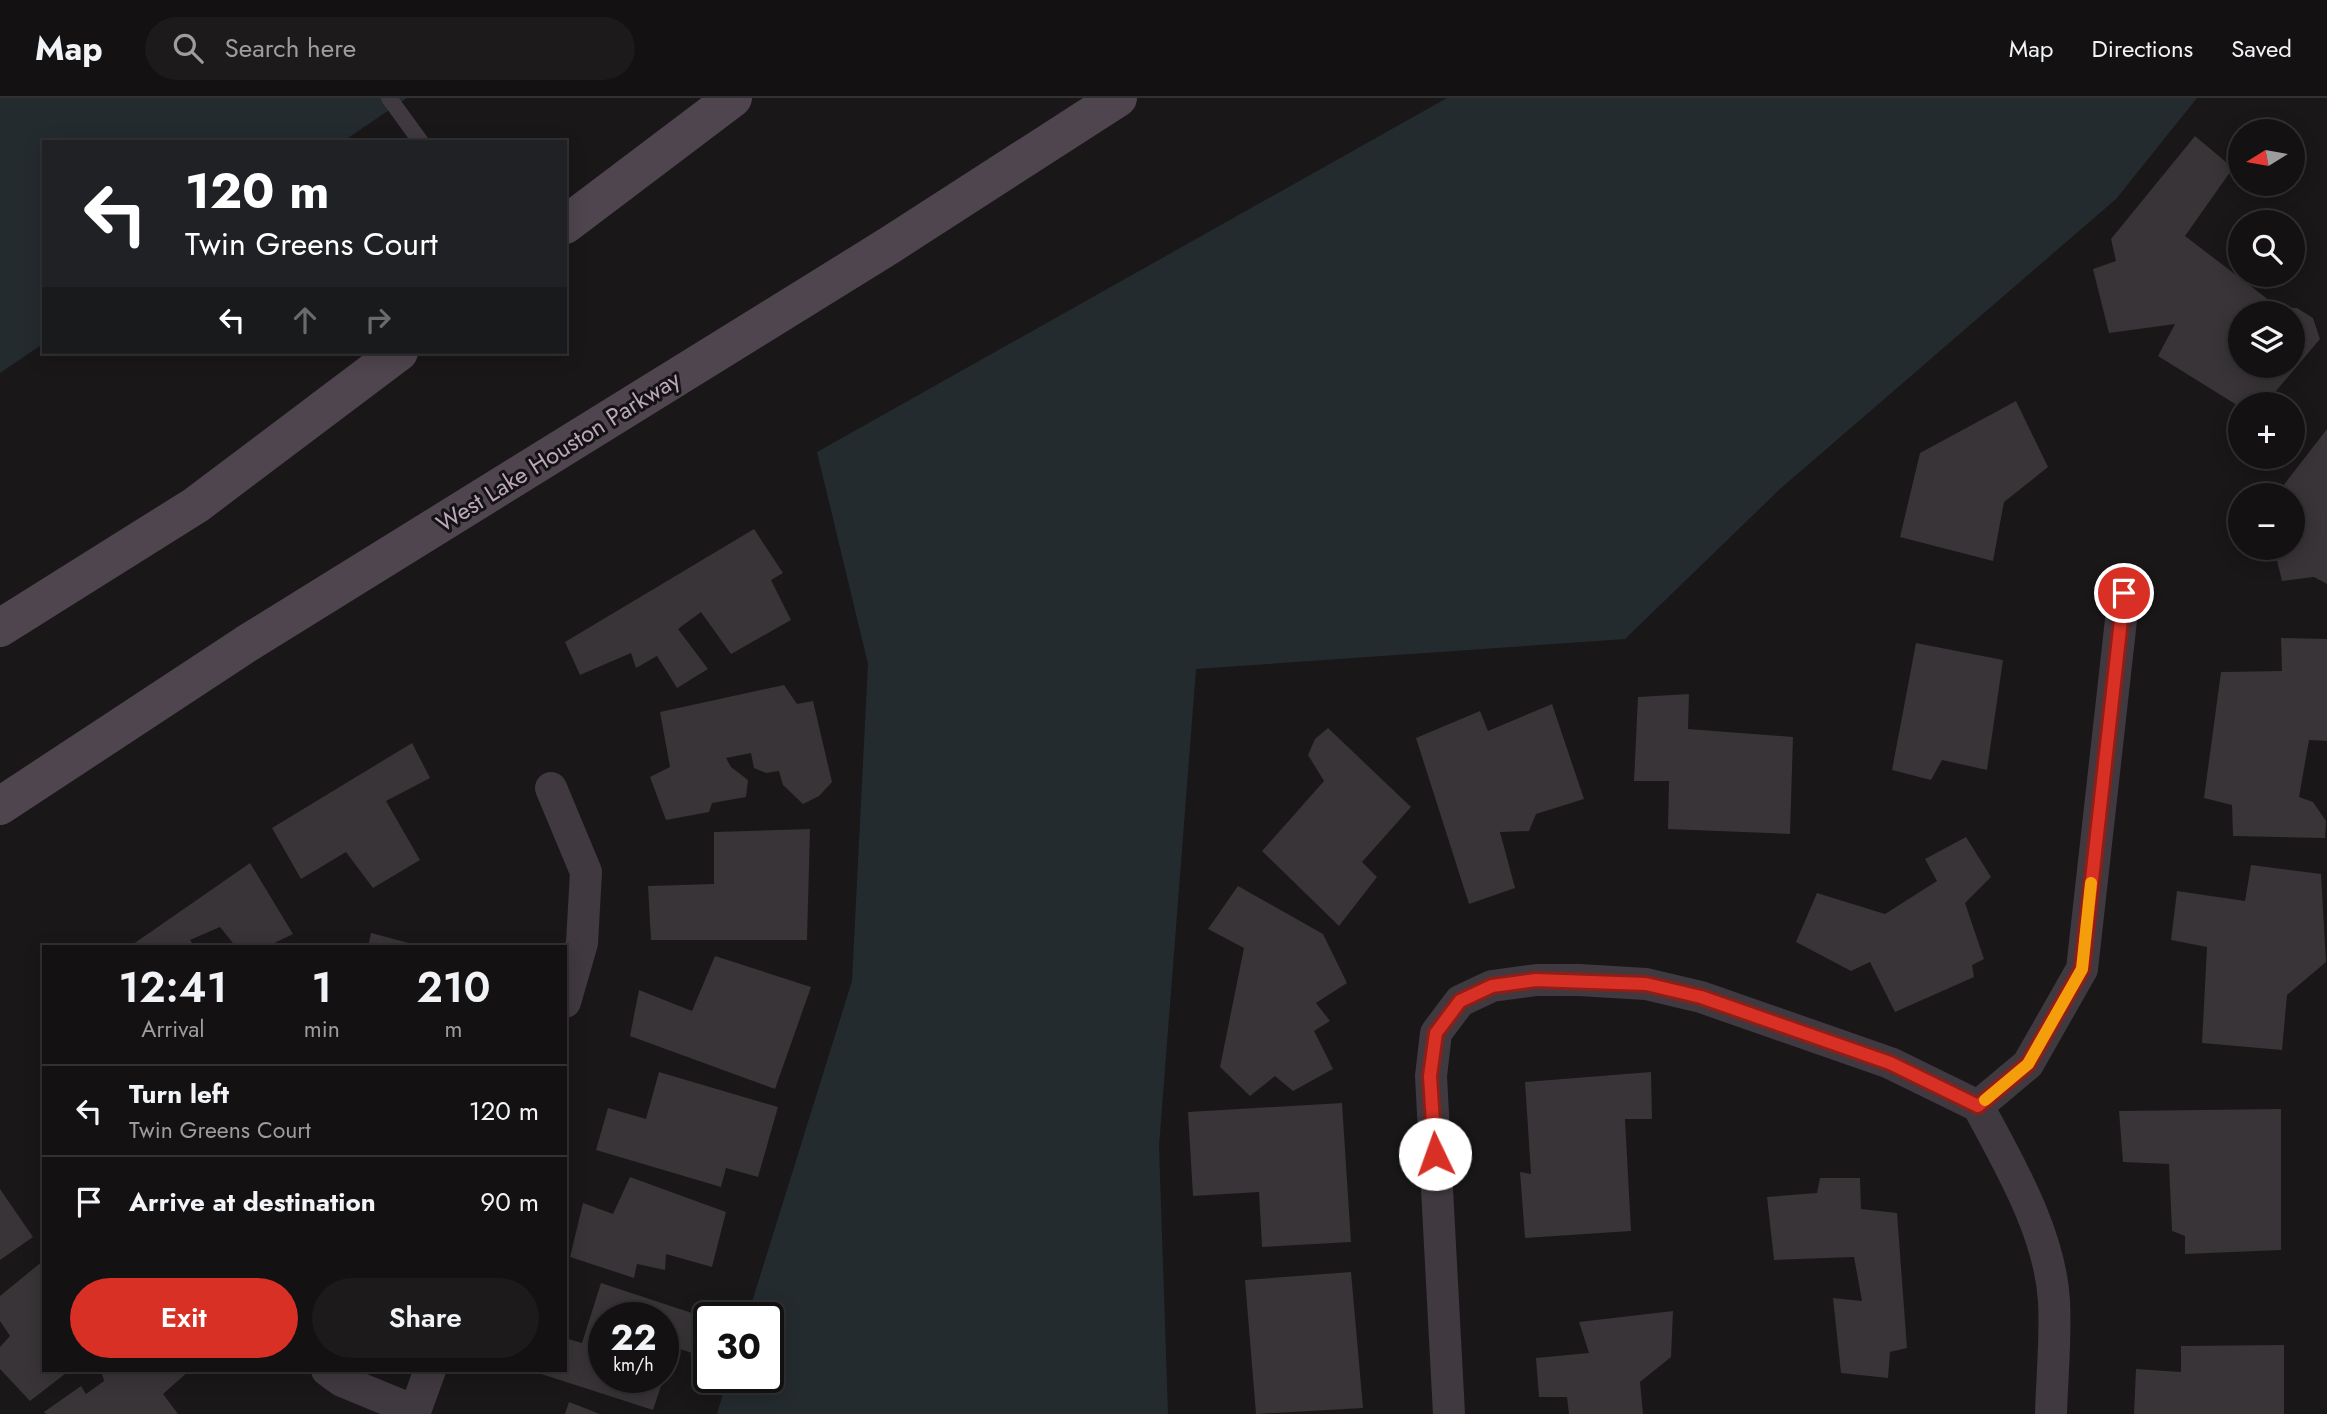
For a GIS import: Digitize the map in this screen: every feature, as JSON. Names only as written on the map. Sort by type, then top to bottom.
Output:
[{"type":"main road","points":[[567,223],[733,98]]},
{"type":"main road","name":"West Lake Houston Parkway","points":[[0,806],[246,644],[890,245],[1118,98]]},
{"type":"main road","points":[[0,628],[197,505],[396,354]]},
{"type":"street","points":[[1978,1106],[2028,1064],[2082,969],[2124,593]]},
{"type":"street","points":[[551,788],[586,873],[582,943],[567,995]]},
{"type":"street","points":[[1449,1414],[1430,1076],[1436,1033],[1460,1001],[1492,986],[1536,980],[1646,984],[1701,997],[1890,1063],[1978,1106],[2016,1177],[2040,1233],[2054,1299],[2051,1414]]},
{"type":"street","points":[[330,1372],[342,1381],[414,1413],[429,1372]]},
{"type":"lane","points":[[389,98],[420,140]]},
{"type":"shaded area","points":[[0,98],[407,98],[345,140],[42,140],[42,344],[0,373]]},
{"type":"shaded area","points":[[1447,98],[2197,98],[2116,199],[1780,489],[1625,639],[1196,669],[1159,1146],[1168,1414],[717,1414],[723,1393],[784,1393],[784,1302],[752,1302],[852,981],[868,664],[817,452]]},
{"type":"building","points":[[2195,136],[2228,164],[2228,175],[2185,236],[2228,269],[2228,287],[2252,287],[2270,301],[2228,301],[2228,378],[2287,378],[2275,392],[2228,392],[2228,400],[2158,356],[2175,324],[2109,333],[2093,269],[2116,261],[2111,239]]},
{"type":"building","points":[[2305,313],[2313,318],[2320,339],[2305,357]]},
{"type":"building","points":[[2016,401],[2048,467],[2004,502],[1993,561],[1900,537],[1920,453]]},
{"type":"building","points":[[2327,429],[2327,584],[2314,577],[2282,581],[2277,560],[2305,560],[2305,483],[2285,483],[2296,469],[2305,469],[2305,458]]},
{"type":"building","points":[[754,529],[783,573],[771,580],[791,620],[731,654],[701,612],[678,629],[708,669],[677,688],[657,656],[636,668],[631,653],[580,675],[565,642]]},
{"type":"building","points":[[2281,638],[2327,639],[2327,741],[2309,740],[2299,797],[2313,802],[2326,821],[2325,838],[2233,836],[2232,805],[2204,798],[2221,672],[2282,671]]},
{"type":"building","points":[[1916,643],[2003,660],[1987,770],[1942,760],[1931,780],[1892,770]]},
{"type":"building","points":[[784,685],[797,704],[813,701],[832,782],[819,796],[803,804],[783,785],[779,771],[766,773],[754,768],[751,753],[726,758],[731,767],[748,780],[746,797],[712,803],[709,812],[666,820],[650,777],[670,767],[660,712]]},
{"type":"building","points":[[1689,694],[1688,729],[1793,737],[1790,834],[1668,829],[1669,781],[1634,781],[1638,697]]},
{"type":"building","points":[[1552,704],[1584,799],[1536,814],[1529,831],[1500,832],[1515,888],[1469,904],[1416,738],[1480,711],[1488,731]]},
{"type":"building","points":[[1328,728],[1411,807],[1362,862],[1377,877],[1339,926],[1262,851],[1324,781],[1308,755],[1315,739]]},
{"type":"building","points":[[412,743],[430,778],[386,801],[420,860],[373,888],[346,852],[301,879],[272,828]]},
{"type":"building","points":[[810,829],[807,940],[651,940],[648,886],[714,884],[714,832]]},
{"type":"building","points":[[1966,837],[1991,877],[1965,903],[1984,959],[1972,965],[1974,977],[1895,1012],[1870,962],[1851,971],[1796,942],[1817,893],[1885,914],[1937,881],[1925,859]]},
{"type":"building","points":[[250,863],[293,934],[270,945],[234,945],[220,927],[190,940],[194,945],[132,945]]},
{"type":"building","points":[[2251,865],[2321,874],[2326,962],[2287,995],[2282,1050],[2202,1043],[2207,947],[2171,940],[2177,891],[2245,901]]},
{"type":"building","points":[[1238,886],[1323,934],[1347,983],[1316,1003],[1330,1021],[1314,1031],[1333,1069],[1293,1091],[1275,1076],[1250,1096],[1220,1067],[1244,948],[1208,929]]},
{"type":"building","points":[[371,933],[416,945],[368,945]]},
{"type":"building","points":[[715,956],[811,987],[775,1089],[630,1036],[639,990],[692,1011]]},
{"type":"building","points":[[659,1072],[778,1107],[758,1177],[726,1168],[721,1187],[596,1150],[608,1108],[646,1119]]},
{"type":"building","points":[[1651,1072],[1652,1119],[1625,1119],[1631,1231],[1525,1238],[1520,1172],[1531,1174],[1525,1082]]},
{"type":"building","points":[[1342,1103],[1351,1242],[1262,1247],[1259,1192],[1193,1196],[1188,1112]]},
{"type":"building","points":[[2281,1109],[2281,1250],[2185,1254],[2185,1236],[2172,1231],[2169,1164],[2123,1162],[2119,1111]]},
{"type":"building","points":[[630,1177],[726,1212],[712,1267],[666,1254],[665,1270],[637,1264],[634,1278],[570,1257],[583,1203],[613,1214]]},
{"type":"building","points":[[1820,1178],[1860,1178],[1861,1209],[1897,1213],[1907,1348],[1890,1352],[1888,1378],[1841,1373],[1833,1298],[1862,1301],[1854,1257],[1774,1260],[1767,1197],[1817,1193]]},
{"type":"building","points":[[0,1189],[33,1237],[0,1260]]},
{"type":"building","points":[[42,1262],[42,1372],[67,1372],[30,1401],[0,1369],[0,1347],[10,1336],[0,1321],[0,1296]]},
{"type":"building","points":[[1351,1272],[1363,1408],[1256,1414],[1245,1280]]},
{"type":"building","points":[[601,1283],[659,1302],[595,1302]]},
{"type":"building","points":[[679,1309],[693,1313],[692,1353],[679,1349]]},
{"type":"building","points":[[1673,1311],[1671,1357],[1640,1382],[1643,1414],[1569,1414],[1567,1397],[1539,1397],[1536,1358],[1589,1353],[1579,1322]]},
{"type":"building","points":[[588,1324],[588,1389],[535,1372],[567,1372],[567,1339],[582,1343]]},
{"type":"building","points":[[2284,1345],[2284,1414],[2134,1414],[2136,1369],[2181,1372],[2181,1346]]},
{"type":"building","points":[[102,1372],[188,1372],[163,1394],[178,1414],[44,1412],[81,1386],[86,1394],[104,1381]]},
{"type":"building","points":[[600,1393],[659,1393],[653,1410]]},
{"type":"building","points":[[569,1402],[600,1414],[565,1414]]},
{"type":"slow traffic","points":[[1985,1100],[2028,1064],[2082,969],[2091,883]]},
{"type":"route","points":[[1435,1154],[1430,1076],[1436,1033],[1460,1001],[1492,986],[1536,980],[1646,984],[1701,997],[1890,1063],[1978,1106],[2028,1064],[2082,969],[2124,593]]}]
